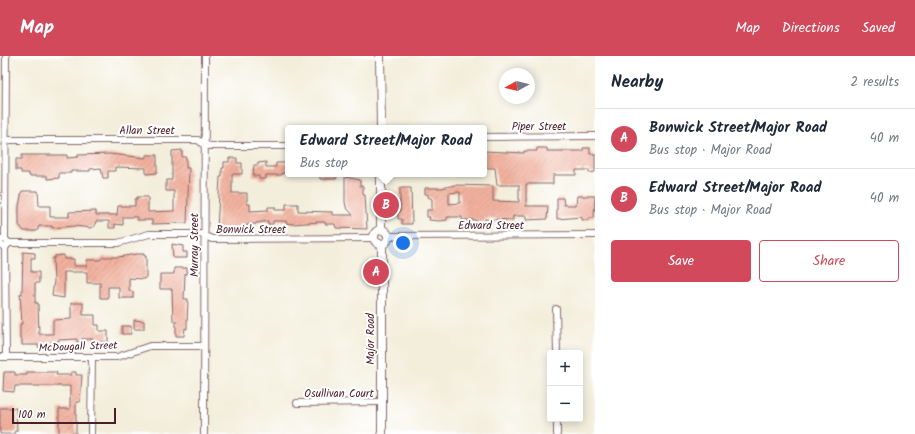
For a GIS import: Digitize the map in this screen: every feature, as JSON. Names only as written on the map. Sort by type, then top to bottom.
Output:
[{"type":"street","points":[[3,357],[6,56]]},
{"type":"street","name":"Murray Street","points":[[204,434],[203,346],[205,237],[205,56]]},
{"type":"street","points":[[380,56],[381,125]]},
{"type":"street","name":"Piper Street","points":[[487,137],[595,136]]},
{"type":"street","name":"Allan Street","points":[[5,140],[198,140],[204,145],[285,146]]},
{"type":"street","points":[[381,177],[381,230]]},
{"type":"street","points":[[381,230],[385,231],[388,236],[387,241],[382,244],[377,243],[374,238],[375,232],[381,230]]},
{"type":"street","name":"Bonwick Street","points":[[4,243],[118,243],[150,234],[200,234],[212,239],[374,238]]},
{"type":"street","name":"Edward Street","points":[[388,236],[595,235]]},
{"type":"street","name":"Major Road","points":[[382,244],[382,434]]},
{"type":"street","points":[[556,309],[557,350]]},
{"type":"street","name":"McDougall Street","points":[[3,357],[117,357],[150,346],[203,346]]},
{"type":"street","points":[[91,434],[92,357]]},
{"type":"street","name":"Osullivan Court","points":[[297,403],[382,402]]},
{"type":"street","points":[[557,422],[557,434]]},
{"type":"building","points":[[537,148],[547,148],[547,151],[583,151],[583,148],[590,148],[590,154],[595,154],[595,172],[589,173],[589,170],[576,170],[576,175],[553,175],[553,184],[526,184],[526,206],[548,206],[547,219],[526,220],[526,216],[513,216],[513,220],[485,219],[485,222],[476,222],[476,220],[462,220],[462,217],[447,217],[447,220],[440,221],[429,220],[430,217],[427,217],[427,210],[432,210],[432,199],[428,197],[428,194],[425,194],[425,188],[442,188],[455,185],[493,186],[493,201],[519,202],[519,185],[497,185],[495,168],[487,168],[487,151],[524,153],[524,151],[537,151]],"holes":[[[460,192],[460,203],[449,204],[449,193]]]},
{"type":"building","points":[[182,150],[182,157],[186,157],[186,168],[189,168],[187,223],[152,224],[152,220],[137,220],[137,217],[123,217],[123,225],[115,224],[115,228],[109,228],[109,221],[96,221],[95,226],[91,228],[74,226],[52,228],[52,226],[39,226],[37,231],[24,231],[19,225],[19,206],[22,191],[38,191],[39,206],[50,206],[50,217],[69,217],[69,212],[96,211],[96,215],[117,215],[118,206],[135,206],[135,199],[137,199],[137,197],[148,197],[148,212],[174,211],[174,191],[166,191],[166,184],[167,180],[172,180],[172,151]]},
{"type":"building","points":[[109,154],[146,158],[146,155],[157,155],[157,173],[146,174],[146,168],[115,167],[115,171],[108,171],[108,178],[103,178],[101,168],[90,169],[90,171],[71,171],[71,173],[59,173],[59,178],[47,179],[47,176],[29,176],[29,173],[21,173],[21,170],[16,170],[16,159],[22,159],[22,155],[67,155],[67,158],[78,157],[78,155]]},
{"type":"building","points":[[229,158],[237,158],[237,163],[242,163],[242,174],[232,174],[232,193],[247,193],[247,204],[250,204],[250,211],[268,210],[268,207],[275,207],[275,210],[286,210],[286,204],[298,204],[298,211],[332,212],[332,215],[353,215],[346,207],[345,177],[360,180],[360,186],[363,186],[363,195],[365,195],[367,229],[336,228],[335,224],[325,224],[325,222],[293,224],[286,223],[286,221],[273,221],[273,224],[268,224],[268,221],[248,224],[246,229],[217,229],[220,177],[222,177],[224,162],[229,162]]},
{"type":"building","points":[[266,162],[266,167],[276,167],[276,163],[285,163],[285,173],[282,173],[282,175],[266,175],[266,179],[259,179],[259,176],[253,176],[254,165],[258,165],[258,163]]},
{"type":"building","points":[[320,177],[336,177],[336,179],[320,179]]},
{"type":"building","points":[[400,188],[411,188],[412,224],[402,224],[402,219],[398,219],[398,212],[400,212]]},
{"type":"building","points":[[577,196],[595,196],[594,218],[589,218],[589,220],[582,220],[582,217],[557,219],[557,198],[563,198],[564,205],[576,205]]},
{"type":"building","points":[[172,244],[183,246],[183,252],[187,252],[187,258],[173,258]]},
{"type":"building","points":[[23,252],[35,253],[35,258],[31,258],[31,272],[39,272],[39,283],[35,283],[35,303],[38,303],[39,334],[53,334],[53,320],[71,319],[71,303],[83,303],[83,315],[95,315],[95,325],[99,325],[99,331],[108,331],[108,342],[93,342],[93,339],[82,339],[82,342],[77,342],[77,339],[58,340],[58,342],[51,342],[46,347],[39,348],[38,345],[22,345],[22,339],[20,339],[20,324],[22,324],[20,294],[22,294]]},
{"type":"building","points":[[144,254],[144,256],[146,256],[146,277],[144,279],[129,278],[129,290],[133,292],[133,298],[119,298],[119,287],[108,287],[108,298],[100,298],[100,283],[87,283],[87,272],[64,272],[64,298],[52,296],[54,281],[53,258],[55,258],[55,256],[64,255],[64,259],[74,259],[74,266],[87,266],[87,260],[100,260],[104,257],[119,257]]},
{"type":"building","points":[[174,268],[187,268],[187,274],[185,274],[184,299],[188,299],[187,329],[185,328],[184,336],[176,336],[176,321],[173,321],[172,289],[160,289],[160,274],[174,274]]},
{"type":"building","points":[[134,320],[144,321],[144,329],[134,329]]},
{"type":"building","points":[[122,326],[131,326],[131,334],[122,334]]},
{"type":"building","points":[[4,372],[15,372],[15,375],[27,375],[27,372],[57,372],[56,375],[71,375],[71,372],[76,372],[76,375],[82,375],[80,402],[76,402],[76,433],[59,434],[59,409],[70,409],[70,386],[15,386],[14,392],[3,391]]},
{"type":"building","points":[[0,408],[16,408],[17,431],[15,431],[14,434],[0,434]]},
{"type":"place","name":"Edward Street/Major Road","points":[[386,205]]},
{"type":"place","name":"Bonwick Street/Major Road","points":[[376,272]]}]
